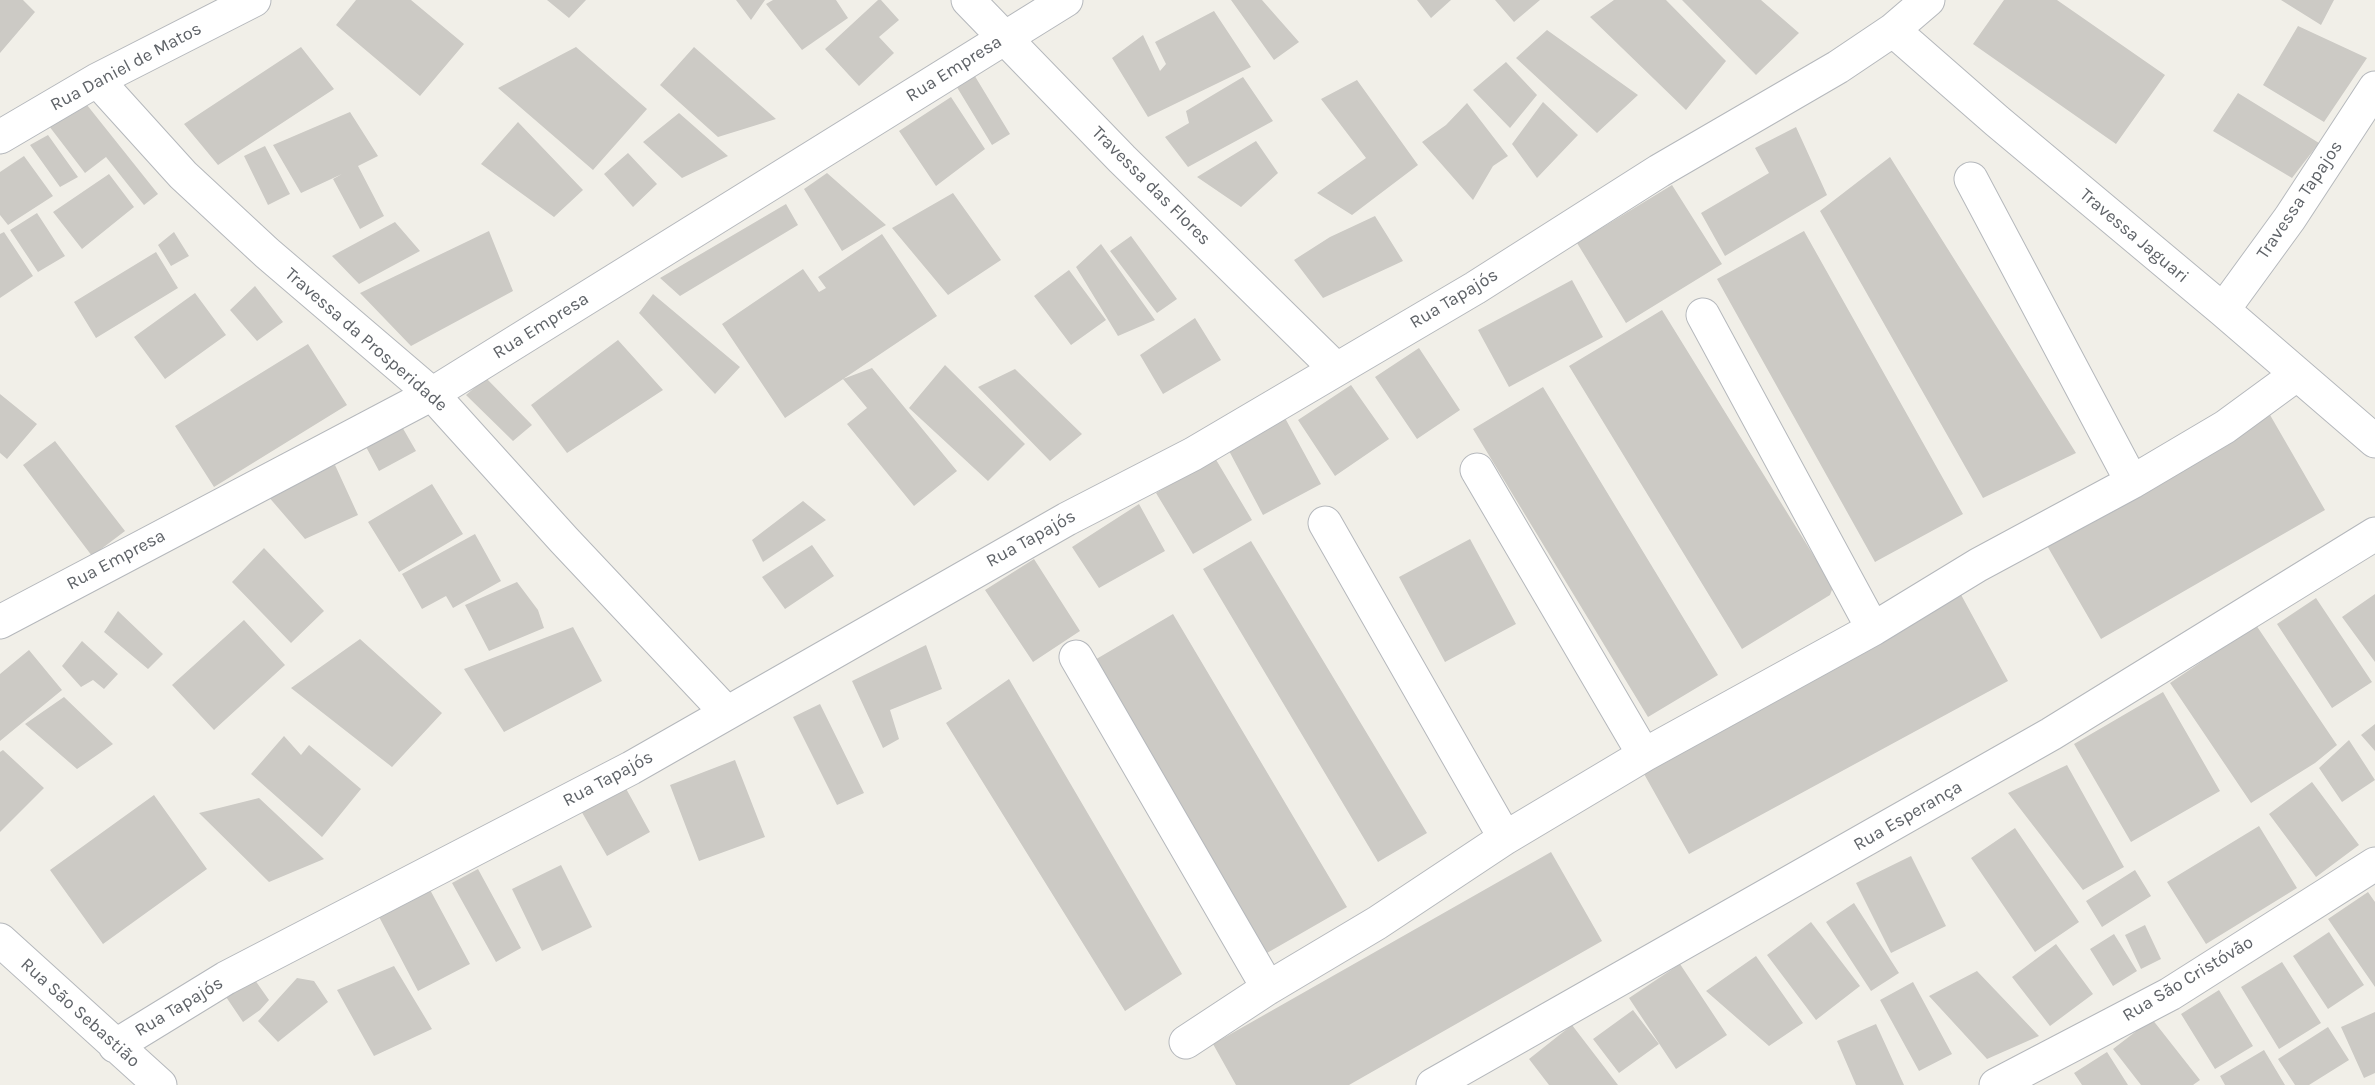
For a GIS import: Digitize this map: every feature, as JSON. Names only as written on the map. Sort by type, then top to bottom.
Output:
[{"type":"street","name":"Rua Daniel de Matos","points":[[0,137],[97,80],[254,0]]},
{"type":"street","name":"Travessa das Flores","points":[[968,0],[1122,159],[1335,369]]},
{"type":"street","name":"Rua Empresa","points":[[0,622],[432,394],[1066,0]]},
{"type":"street","name":"Rua Tapajós","points":[[115,1046],[226,978],[631,768],[1066,519],[1193,454],[1475,288],[1659,171],[1838,67],[1893,30],[1928,0]]},
{"type":"street","name":"Travessa Jaguari","points":[[1893,30],[2375,441]]},
{"type":"street","name":"Travessa da Prosperidade","points":[[97,80],[183,176],[267,253],[432,394],[564,540],[726,712]]},
{"type":"street","name":"Travessa Tapajos","points":[[2223,310],[2290,218],[2375,88]]},
{"type":"street","points":[[1971,179],[2132,482]]},
{"type":"street","points":[[1703,315],[1872,629]]},
{"type":"street","points":[[1186,1042],[1268,988],[1377,923],[1505,838],[1644,755],[1872,629],[1978,565],[2132,482],[2225,427],[2296,375]]},
{"type":"street","points":[[1477,470],[1644,755]]},
{"type":"street","points":[[1325,523],[1505,838]]},
{"type":"street","name":"Rua Esperança","points":[[1433,1085],[2051,734],[2375,534]]},
{"type":"street","points":[[1076,657],[1268,988]]},
{"type":"street","name":"Rua São Cristóvão","points":[[1996,1085],[2170,994],[2375,864]]},
{"type":"street","name":"Rua São Sebastião","points":[[0,940],[160,1085]]},
{"type":"building","points":[[0,0],[23,0],[35,12],[0,53]]},
{"type":"building","points":[[356,0],[411,0],[464,44],[420,96],[336,25]]},
{"type":"building","points":[[547,0],[586,0],[569,18]]},
{"type":"building","points":[[736,0],[765,0],[751,20]]},
{"type":"building","points":[[773,0],[836,0],[848,18],[802,50],[766,4]]},
{"type":"building","points":[[878,0],[881,0],[899,20],[879,37],[894,53],[859,86],[825,49]]},
{"type":"building","points":[[1231,0],[1262,0],[1299,42],[1274,60]]},
{"type":"building","points":[[1417,0],[1451,0],[1431,18]]},
{"type":"building","points":[[1495,0],[1540,0],[1514,22]]},
{"type":"building","points":[[1614,0],[1666,0],[1726,61],[1686,110],[1590,17]]},
{"type":"building","points":[[1682,0],[1761,0],[1799,33],[1756,75]]},
{"type":"building","points":[[2004,0],[2057,0],[2165,75],[2116,144],[1973,44]]},
{"type":"building","points":[[2281,0],[2334,0],[2321,25]]},
{"type":"building","points":[[1214,11],[1251,67],[1148,117],[1112,58],[1143,35],[1160,71],[1166,64],[1155,42]]},
{"type":"building","points":[[2298,26],[2367,58],[2324,122],[2263,85]]},
{"type":"building","points":[[1547,30],[1638,95],[1597,133],[1516,58]]},
{"type":"building","points":[[301,47],[334,89],[218,165],[184,124]]},
{"type":"building","points":[[576,47],[647,109],[593,170],[498,88]]},
{"type":"building","points":[[694,47],[776,119],[718,137],[660,85]]},
{"type":"building","points":[[1506,62],[1537,95],[1510,128],[1473,90]]},
{"type":"building","points":[[973,73],[1010,134],[992,145],[955,84]]},
{"type":"building","points":[[1243,77],[1273,121],[1188,167],[1165,137],[1189,123],[1186,111]]},
{"type":"building","points":[[1357,80],[1418,165],[1352,215],[1317,193],[1366,158],[1321,99]]},
{"type":"building","points":[[2238,93],[2319,143],[2292,178],[2213,131]]},
{"type":"building","points":[[951,97],[985,149],[936,186],[899,131]]},
{"type":"building","points":[[83,100],[158,194],[144,205],[106,157],[85,173],[49,126]]},
{"type":"building","points":[[1543,102],[1578,135],[1537,178],[1512,144]]},
{"type":"building","points":[[1467,103],[1508,156],[1493,166],[1473,200],[1422,142],[1446,125]]},
{"type":"building","points":[[350,112],[378,156],[358,166],[384,216],[360,229],[333,179],[342,174],[301,193],[273,145]]},
{"type":"building","points":[[679,113],[728,156],[682,178],[643,142]]},
{"type":"building","points":[[518,122],[583,190],[554,217],[481,164]]},
{"type":"building","points":[[1796,127],[1827,195],[1725,256],[1701,213],[1769,173],[1755,148]]},
{"type":"building","points":[[48,135],[78,177],[60,187],[30,145]]},
{"type":"building","points":[[1256,141],[1278,173],[1241,207],[1197,177]]},
{"type":"building","points":[[265,146],[290,194],[268,205],[244,156]]},
{"type":"building","points":[[628,153],[657,184],[633,207],[604,174]]},
{"type":"building","points":[[24,156],[53,196],[8,225],[0,215],[0,172]]},
{"type":"building","points":[[1890,157],[2076,453],[1983,498],[1820,211]]},
{"type":"building","points":[[827,173],[886,225],[842,251],[804,189]]},
{"type":"building","points":[[109,174],[134,207],[82,249],[53,212]]},
{"type":"building","points":[[1672,185],[1722,264],[1626,323],[1577,243]]},
{"type":"building","points":[[953,193],[1001,260],[948,295],[892,228]]},
{"type":"building","points":[[786,204],[798,225],[680,296],[660,278]]},
{"type":"building","points":[[37,213],[65,256],[38,272],[10,230]]},
{"type":"building","points":[[1375,216],[1403,261],[1323,298],[1294,260],[1330,237]]},
{"type":"building","points":[[395,222],[420,251],[359,284],[332,256]]},
{"type":"building","points":[[489,231],[513,291],[411,346],[360,293]]},
{"type":"building","points":[[1804,231],[1963,514],[1875,562],[1717,279]]},
{"type":"building","points":[[4,232],[33,276],[0,298],[0,234]]},
{"type":"building","points":[[174,232],[189,256],[171,266],[158,245]]},
{"type":"building","points":[[882,234],[937,316],[785,418],[722,324],[803,269],[819,292],[826,288],[818,277]]},
{"type":"building","points":[[1131,236],[1177,299],[1157,313],[1110,251]]},
{"type":"building","points":[[1101,244],[1155,320],[1118,336],[1076,267]]},
{"type":"building","points":[[156,252],[178,288],[96,338],[74,302]]},
{"type":"building","points":[[1069,270],[1106,320],[1071,345],[1034,296]]},
{"type":"building","points":[[1572,280],[1603,337],[1509,387],[1478,330]]},
{"type":"building","points":[[255,286],[283,322],[257,341],[230,310]]},
{"type":"building","points":[[195,293],[226,335],[165,379],[134,337]]},
{"type":"building","points":[[653,294],[740,367],[715,394],[639,313]]},
{"type":"building","points":[[1662,310],[1833,587],[1830,595],[1742,649],[1569,366]]},
{"type":"building","points":[[1195,318],[1221,360],[1163,394],[1140,355]]},
{"type":"building","points":[[618,340],[663,390],[567,453],[531,405]]},
{"type":"building","points":[[308,344],[347,405],[214,487],[175,426]]},
{"type":"building","points":[[1419,348],[1460,410],[1417,439],[1375,377]]},
{"type":"building","points":[[945,365],[1025,444],[988,481],[909,408]]},
{"type":"building","points":[[872,368],[957,471],[914,506],[847,424],[867,408],[843,379]]},
{"type":"building","points":[[1015,369],[1082,434],[1050,461],[978,387]]},
{"type":"building","points":[[486,378],[532,425],[513,441],[466,395]]},
{"type":"building","points":[[1351,385],[1389,439],[1335,476],[1298,420]]},
{"type":"building","points":[[1543,387],[1718,675],[1648,717],[1473,429]]},
{"type":"building","points":[[0,394],[37,424],[7,459],[0,453]]},
{"type":"building","points":[[2266,408],[2325,510],[2101,639],[2042,537]]},
{"type":"building","points":[[1285,418],[1321,484],[1263,515],[1228,449]]},
{"type":"building","points":[[401,425],[416,451],[379,471],[365,445]]},
{"type":"building","points":[[55,441],[125,531],[92,556],[23,465]]},
{"type":"building","points":[[1215,458],[1252,520],[1193,554],[1156,493]]},
{"type":"building","points":[[335,465],[358,515],[305,539],[267,495]]},
{"type":"building","points":[[432,484],[463,534],[399,572],[368,522]]},
{"type":"building","points":[[803,501],[826,520],[763,562],[752,540]]},
{"type":"building","points":[[1139,504],[1165,551],[1099,588],[1072,547]]},
{"type":"building","points":[[475,534],[501,581],[453,608],[446,596],[422,609],[402,574]]},
{"type":"building","points":[[1470,539],[1516,624],[1445,662],[1399,577]]},
{"type":"building","points":[[1251,541],[1427,833],[1378,862],[1203,569]]},
{"type":"building","points":[[812,545],[834,576],[785,609],[762,577]]},
{"type":"building","points":[[264,548],[324,611],[291,643],[232,582]]},
{"type":"building","points":[[1034,559],[1080,631],[1033,662],[985,590]]},
{"type":"building","points":[[517,582],[538,610],[544,628],[489,651],[465,605]]},
{"type":"building","points":[[1959,591],[2008,681],[1689,854],[1639,765]]},
{"type":"building","points":[[2375,594],[2375,662],[2342,617]]},
{"type":"building","points":[[2316,598],[2372,682],[2332,708],[2277,624]]},
{"type":"building","points":[[118,611],[163,654],[148,669],[104,632]]},
{"type":"building","points":[[1173,614],[1347,907],[1267,953],[1093,661]]},
{"type":"building","points":[[244,620],[285,665],[214,730],[172,685]]},
{"type":"building","points":[[2256,625],[2337,745],[2315,763],[2251,803],[2170,683]]},
{"type":"building","points":[[573,627],[602,681],[504,732],[464,669]]},
{"type":"building","points":[[360,639],[442,713],[392,767],[291,688]]},
{"type":"building","points":[[82,641],[118,674],[104,689],[93,680],[81,687],[62,666]]},
{"type":"building","points":[[926,645],[942,689],[890,710],[899,739],[883,748],[852,681]]},
{"type":"building","points":[[29,650],[62,690],[0,741],[0,674]]},
{"type":"building","points":[[1009,679],[1182,974],[1125,1011],[946,723]]},
{"type":"building","points":[[2163,692],[2220,791],[2131,842],[2074,744]]},
{"type":"building","points":[[64,697],[113,744],[77,769],[25,724]]},
{"type":"building","points":[[820,704],[864,793],[837,805],[793,717]]},
{"type":"building","points":[[2375,724],[2375,751],[2361,735]]},
{"type":"building","points":[[284,736],[301,755],[309,745],[361,789],[322,837],[251,774]]},
{"type":"building","points":[[2349,740],[2375,780],[2342,802],[2319,768]]},
{"type":"building","points":[[3,750],[44,788],[0,832],[0,752]]},
{"type":"building","points":[[735,760],[765,837],[699,861],[670,785]]},
{"type":"building","points":[[2067,765],[2124,867],[2083,890],[2008,793]]},
{"type":"building","points":[[2312,782],[2359,845],[2316,877],[2269,814]]},
{"type":"building","points":[[624,785],[650,832],[607,856],[580,809]]},
{"type":"building","points":[[154,795],[207,869],[103,944],[50,870]]},
{"type":"building","points":[[259,798],[324,859],[269,882],[199,813]]},
{"type":"building","points":[[2259,826],[2297,888],[2206,944],[2167,882]]},
{"type":"building","points":[[2015,828],[2079,922],[2035,952],[1971,858]]},
{"type":"building","points":[[1551,852],[1602,941],[1349,1085],[1236,1085],[1213,1044]]},
{"type":"building","points":[[1911,856],[1946,926],[1891,953],[1856,883]]},
{"type":"building","points":[[561,865],[592,927],[542,951],[512,889]]},
{"type":"building","points":[[478,869],[521,948],[496,962],[452,883]]},
{"type":"building","points":[[2135,870],[2151,896],[2102,927],[2086,901]]},
{"type":"building","points":[[428,886],[470,964],[418,991],[377,913]]},
{"type":"building","points":[[2368,892],[2375,902],[2375,987],[2328,919]]},
{"type":"building","points":[[1854,903],[1899,973],[1871,991],[1826,922]]},
{"type":"building","points":[[1811,922],[1860,986],[1816,1020],[1767,955]]},
{"type":"building","points":[[2145,925],[2161,959],[2141,969],[2125,935]]},
{"type":"building","points":[[2329,932],[2364,985],[2328,1009],[2293,956]]},
{"type":"building","points":[[2114,934],[2137,971],[2113,986],[2090,949]]},
{"type":"building","points":[[2056,944],[2093,994],[2050,1026],[2012,977]]},
{"type":"building","points":[[1756,956],[1803,1023],[1769,1046],[1706,991]]},
{"type":"building","points":[[2282,962],[2321,1023],[2279,1049],[2241,987]]},
{"type":"building","points":[[1680,964],[1727,1035],[1676,1069],[1629,998]]},
{"type":"building","points":[[394,966],[432,1029],[374,1056],[337,990]]},
{"type":"building","points":[[1977,971],[2039,1036],[1987,1059],[1929,996]]},
{"type":"building","points":[[250,973],[269,1000],[260,1010],[243,1022],[222,991]]},
{"type":"building","points":[[297,978],[314,981],[328,1002],[278,1042],[258,1021]]},
{"type":"building","points":[[1913,982],[1952,1054],[1919,1071],[1880,1000]]},
{"type":"building","points":[[2219,990],[2253,1046],[2215,1069],[2181,1014]]},
{"type":"building","points":[[1633,1010],[1659,1044],[1619,1073],[1593,1039]]},
{"type":"building","points":[[2375,1012],[2375,1073],[2364,1078],[2341,1027]]},
{"type":"building","points":[[2152,1019],[2200,1080],[2193,1085],[2141,1085],[2113,1049]]},
{"type":"building","points":[[1876,1024],[1904,1085],[1856,1085],[1837,1041]]},
{"type":"building","points":[[1572,1025],[1618,1085],[1549,1085],[1529,1059]]},
{"type":"building","points":[[2328,1027],[2349,1060],[2309,1085],[2295,1085],[2278,1059]]},
{"type":"building","points":[[2264,1050],[2285,1085],[2225,1085],[2220,1076]]},
{"type":"building","points":[[2107,1052],[2128,1085],[2082,1085],[2074,1073]]}]
